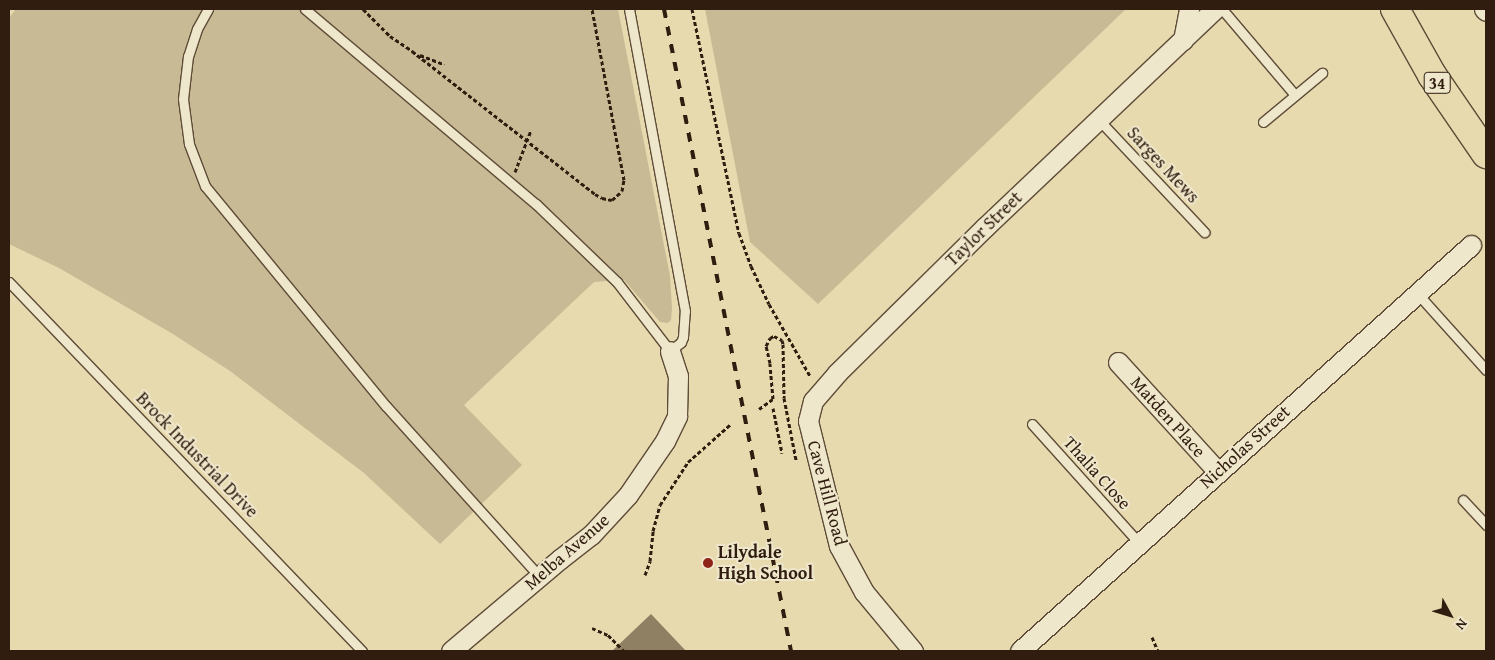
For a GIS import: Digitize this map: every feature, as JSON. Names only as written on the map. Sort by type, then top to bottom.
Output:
[{"type":"highway","name":"34","points":[[1395,9],[1432,75],[1486,154]]},
{"type":"street","points":[[1183,40],[1189,9]]},
{"type":"street","name":"Taylor Street","points":[[810,432],[808,421],[813,402],[837,372],[978,234],[1216,9]]},
{"type":"street","name":"Nicholas Street","points":[[1020,651],[1471,245]]},
{"type":"street","name":"Melba Avenue","points":[[451,651],[597,529],[628,495],[665,441],[677,416],[678,376],[670,351]]},
{"type":"street","name":"Matden Place","points":[[1118,362],[1218,472]]},
{"type":"street","name":"Cave Hill Road","points":[[810,432],[839,546],[864,592],[913,651]]},
{"type":"lane","points":[[208,9],[197,29],[188,56],[183,99],[189,144],[205,186],[386,406],[539,576]]},
{"type":"lane","points":[[305,9],[536,204],[617,282],[670,351],[681,342],[683,337],[685,311],[629,9]]},
{"type":"lane","points":[[1222,9],[1295,95]]},
{"type":"lane","points":[[1263,122],[1322,73]]},
{"type":"lane","name":"Sarges Mews","points":[[1099,120],[1204,232]]},
{"type":"lane","name":"Brock Industrial Drive","points":[[9,282],[362,651]]},
{"type":"lane","points":[[1418,293],[1486,370]]},
{"type":"lane","name":"Thalia Close","points":[[1032,424],[1139,543]]},
{"type":"lane","points":[[1463,500],[1486,525]]},
{"type":"path","points":[[362,9],[380,28],[527,141],[602,198],[612,200],[622,191],[624,180],[592,9]]},
{"type":"path","points":[[692,9],[731,203],[739,233],[751,266],[769,304],[820,393]]},
{"type":"path","points":[[412,51],[444,64]]},
{"type":"path","points":[[507,180],[518,168],[531,130]]},
{"type":"path","points":[[759,409],[772,399],[766,346],[770,338],[774,336],[782,340],[783,344],[784,398],[796,460]]},
{"type":"path","points":[[773,408],[782,453]]},
{"type":"path","points":[[645,575],[650,561],[660,505],[688,462],[731,424]]},
{"type":"path","points":[[592,628],[608,635],[624,651]]},
{"type":"path","points":[[1152,637],[1158,651]]},
{"type":"shaded area","points":[[16,9],[618,9],[670,276],[671,320],[668,323],[660,322],[624,280],[594,282],[464,405],[522,465],[440,544],[364,473],[230,371],[173,334],[59,268],[9,244],[9,18]]},
{"type":"shaded area","points":[[705,9],[1126,9],[818,304],[750,242]]},
{"type":"building","points":[[651,614],[686,651],[612,651]]},
{"type":"railway","points":[[664,9],[791,651]]},
{"type":"place","name":"Lilydale High School","points":[[708,563]]}]
